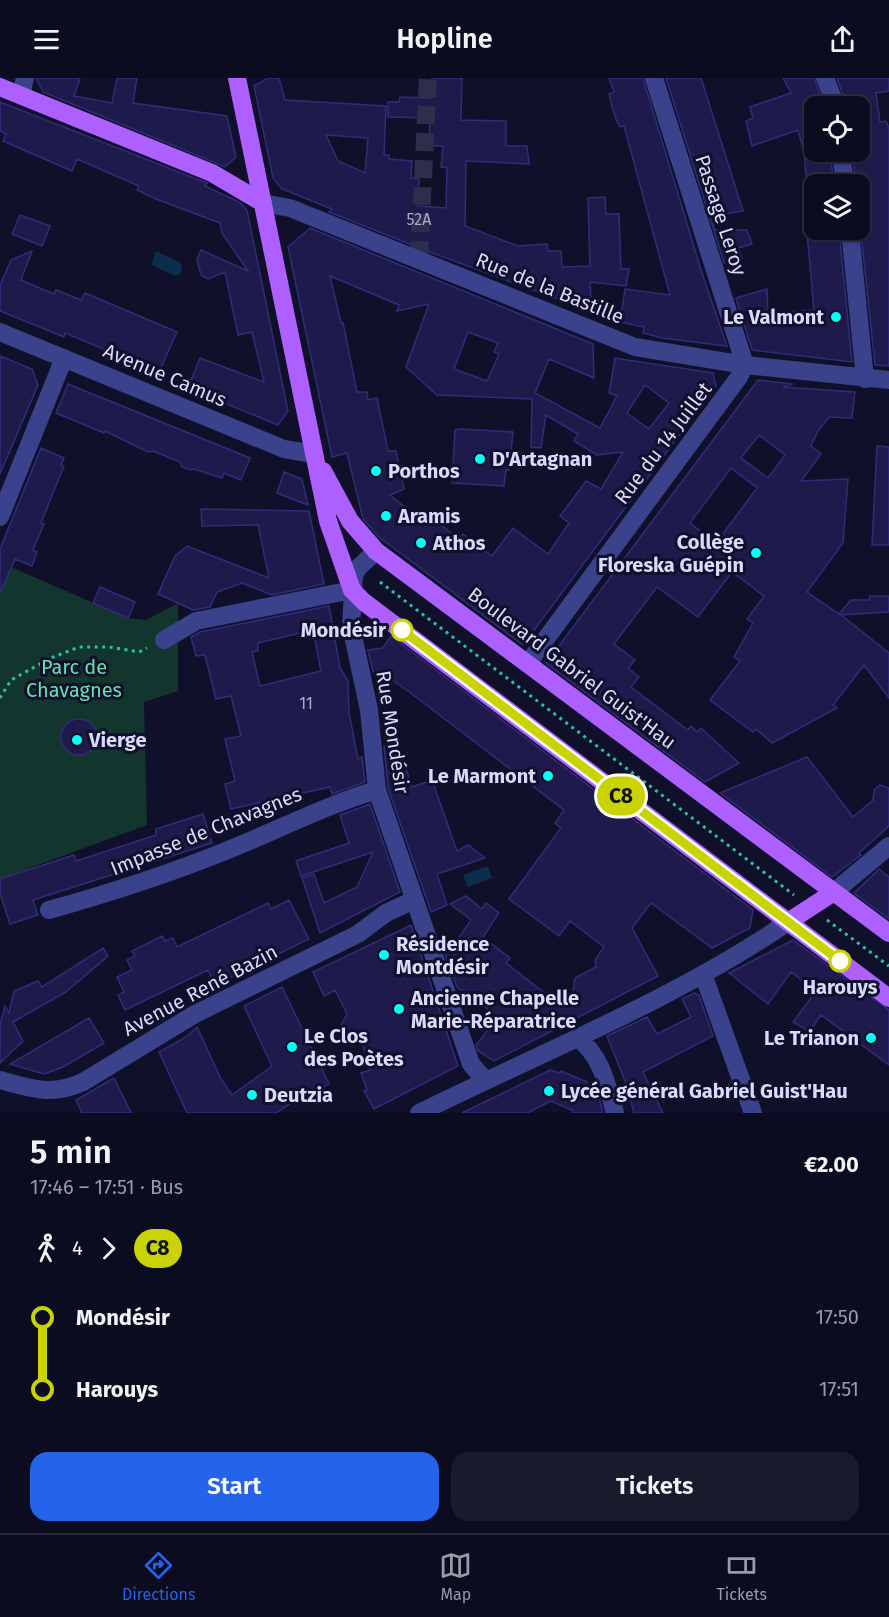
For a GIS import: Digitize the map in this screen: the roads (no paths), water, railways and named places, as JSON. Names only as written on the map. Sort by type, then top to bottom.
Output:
[{"type":"main road","name":"Rue Mondésir","points":[[237,78],[328,520],[358,596]]},
{"type":"main road","name":"Rue de la Bastille","points":[[0,87],[23,86],[212,173],[264,202]]},
{"type":"main road","name":"Rue de la Bastille","points":[[212,173],[240,171],[249,160],[252,149]]},
{"type":"main road","name":"Boulevard Gabriel Guist'Hau","points":[[314,454],[350,521],[376,551],[889,933]]},
{"type":"main road","points":[[358,596],[889,998]]},
{"type":"main road","points":[[788,922],[834,892]]},
{"type":"street","name":"Passage Leroy","points":[[654,78],[745,365]]},
{"type":"street","points":[[825,78],[832,96]]},
{"type":"street","name":"Rue de la Bastille","points":[[264,202],[290,208],[635,346],[745,365],[889,380]]},
{"type":"street","points":[[851,240],[865,379]]},
{"type":"street","name":"Avenue Camus","points":[[0,332],[278,447],[314,454]]},
{"type":"street","points":[[0,517],[64,358]]},
{"type":"street","name":"Rue du 14 Juillet","points":[[528,663],[740,377],[745,365]]},
{"type":"street","points":[[164,640],[196,621],[358,596],[354,575],[376,551]]},
{"type":"street","name":"Rue Mondésir","points":[[358,596],[351,626],[369,710],[377,790],[471,1064],[485,1080]]},
{"type":"street","name":"Impasse de Chavagnes","points":[[49,910],[125,889],[228,850],[352,797],[377,790]]},
{"type":"street","points":[[834,892],[889,846]]},
{"type":"street","name":"Avenue René Bazin","points":[[0,1080],[45,1091],[65,1090],[83,1082],[195,1014],[358,934],[386,913],[414,900]]},
{"type":"street","points":[[418,1113],[578,1038],[703,974],[788,922]]},
{"type":"street","points":[[703,974],[753,1113]]},
{"type":"street","points":[[578,1038],[591,1048],[601,1065],[615,1113]]},
{"type":"water","points":[[156,251],[181,263],[182,272],[176,276],[151,265]]},
{"type":"water","points":[[488,866],[492,878],[468,887],[463,875]]},
{"type":"tunnel","points":[[419,259],[428,78]]},
{"type":"place","name":"Le Valmont","points":[[836,317]]},
{"type":"place","name":"D'Artagnan","points":[[480,459]]},
{"type":"place","name":"Porthos","points":[[376,471]]},
{"type":"place","name":"Aramis","points":[[386,516]]},
{"type":"place","name":"Athos","points":[[421,543]]},
{"type":"place","name":"Collège Floreska Guépin","points":[[756,553]]},
{"type":"place","name":"Mondésir","points":[[402,630]]},
{"type":"place","name":"Vierge","points":[[77,740]]},
{"type":"place","name":"Le Marmont","points":[[548,776]]},
{"type":"place","name":"Résidence Montdésir","points":[[384,955]]},
{"type":"place","name":"Harouys","points":[[840,961]]},
{"type":"place","name":"Ancienne Chapelle Marie-Réparatrice","points":[[399,1009]]},
{"type":"place","name":"Le Trianon","points":[[871,1038]]},
{"type":"place","name":"Le Clos des Poètes","points":[[292,1047]]},
{"type":"place","name":"Lycée général Gabriel Guist'Hau","points":[[549,1091]]},
{"type":"place","name":"Deutzia","points":[[252,1095]]},
{"type":"park label","name":"Parc de Chavagnes","points":[[74,678]]}]
